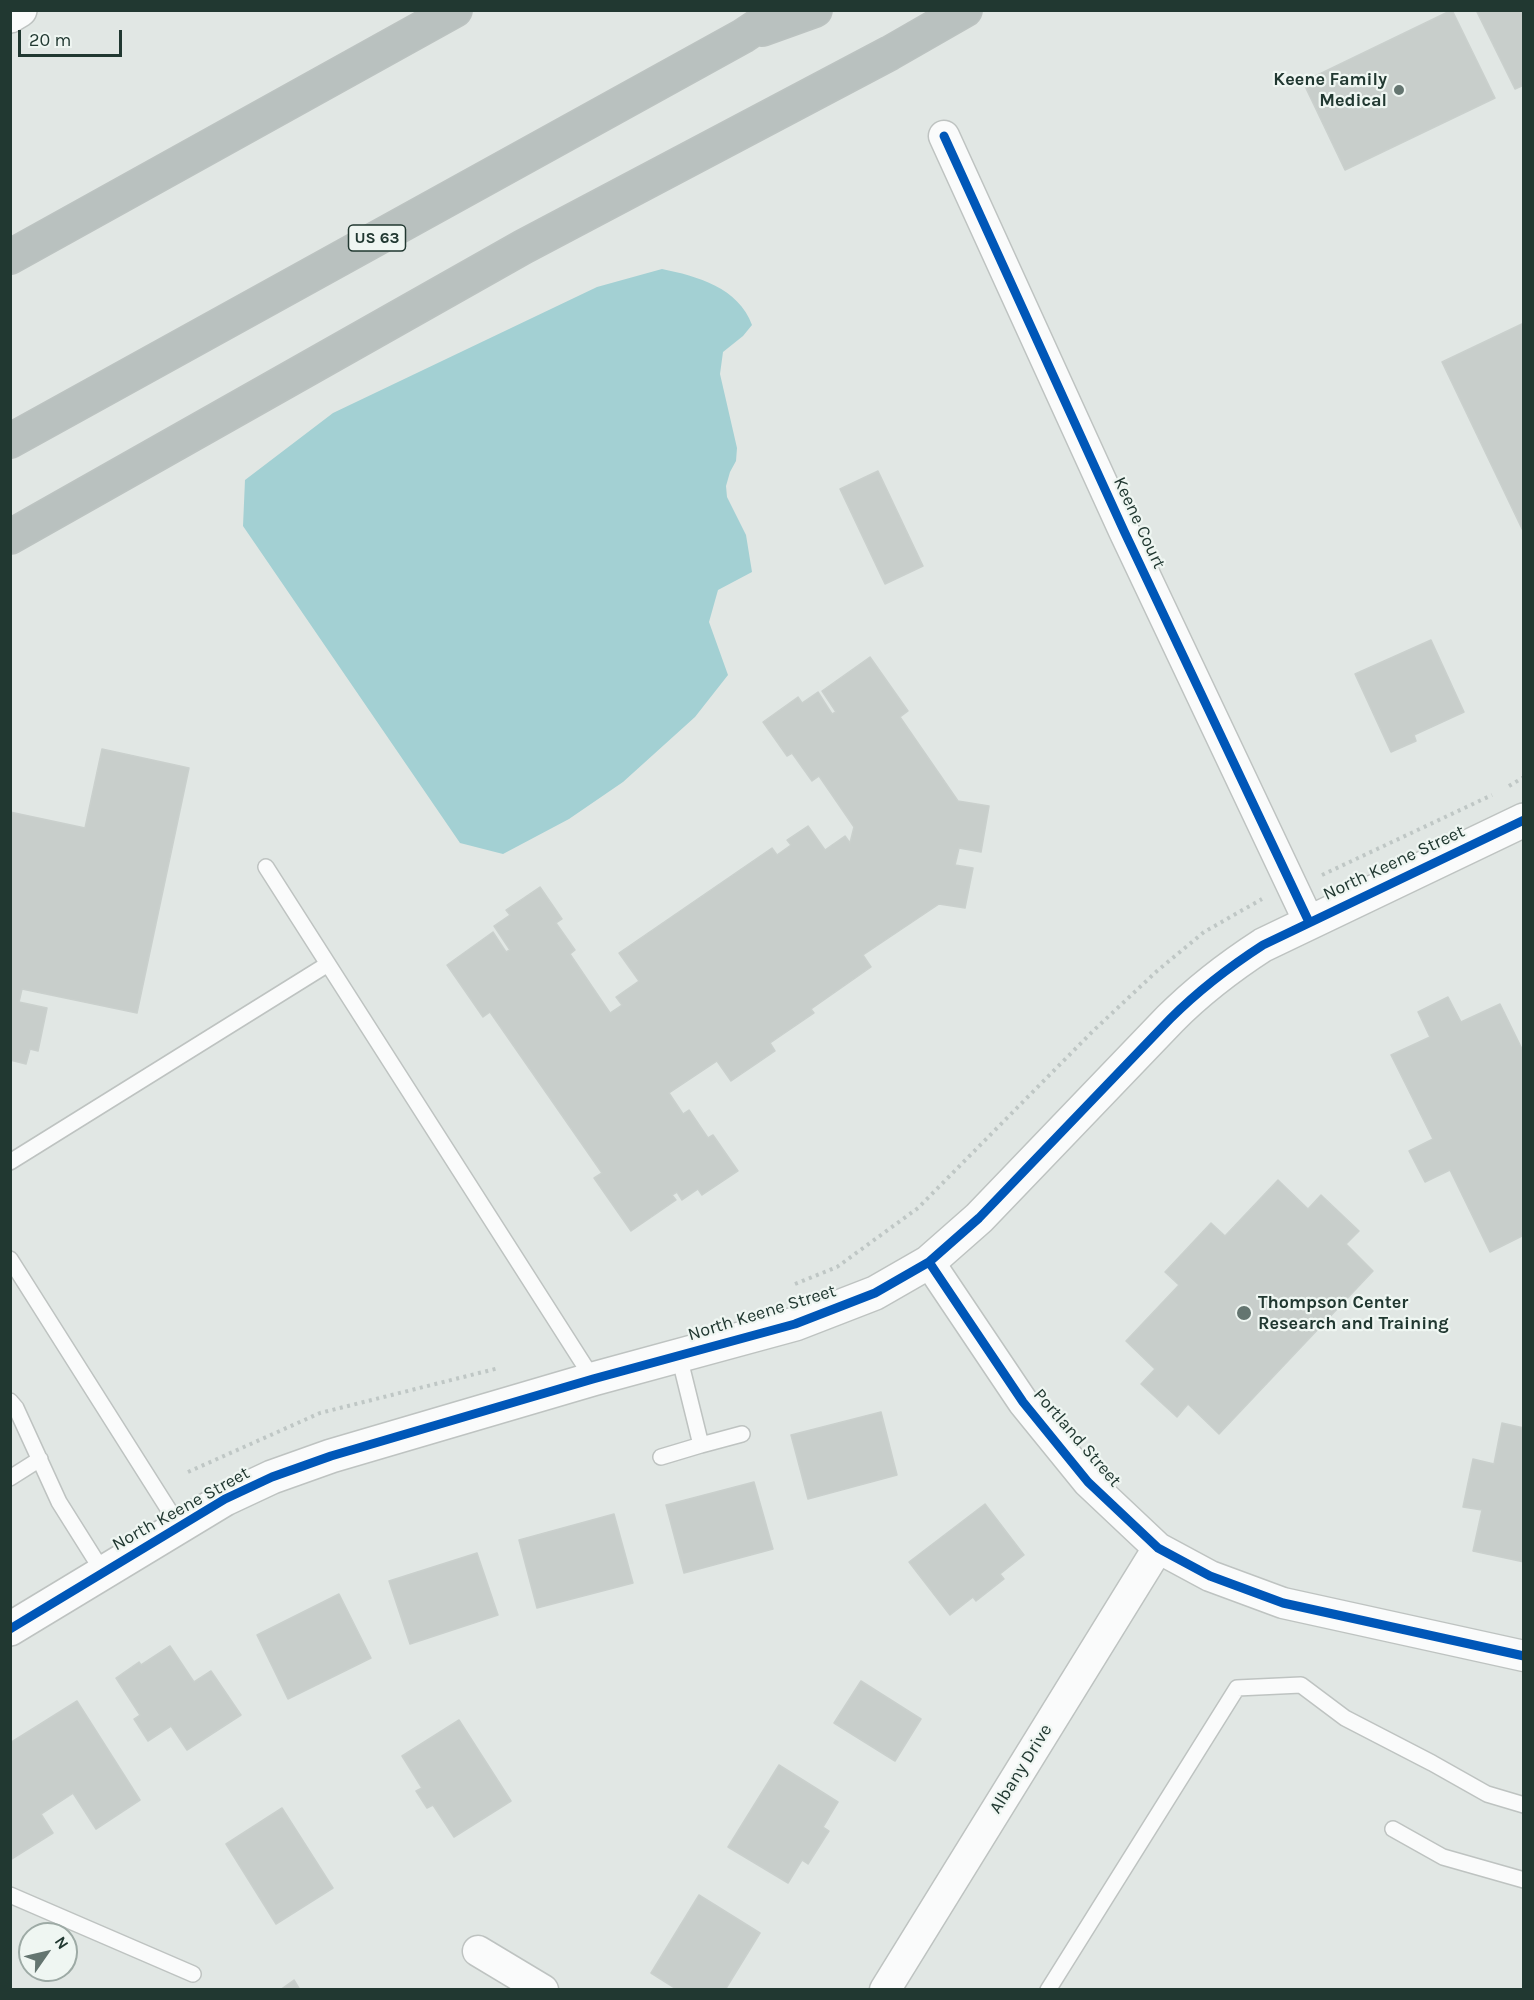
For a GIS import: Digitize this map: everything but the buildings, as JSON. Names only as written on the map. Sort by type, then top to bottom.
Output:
[{"type":"highway","points":[[396,43],[437,10]]},
{"type":"highway","points":[[10,257],[455,10]]},
{"type":"highway","name":"US 63","points":[[10,441],[743,36],[783,10]]},
{"type":"highway","points":[[743,36],[815,10]]},
{"type":"highway","points":[[10,537],[523,247],[890,53],[965,10]]},
{"type":"street","points":[[10,16],[20,10]]},
{"type":"street","name":"Keene Court","points":[[944,136],[1119,520],[1309,922]]},
{"type":"street","name":"North Keene Street","points":[[10,1629],[225,1499],[272,1477],[331,1456],[795,1324],[875,1293],[928,1262],[979,1218],[1195,994],[1263,945],[1524,819]]},
{"type":"street","name":"Portland Street","points":[[928,1262],[1023,1402],[1088,1482],[1158,1548],[1210,1576],[1283,1603],[1524,1656]]},
{"type":"street","name":"Albany Drive","points":[[885,1989],[1158,1548]]},
{"type":"street","points":[[478,1951],[543,1989]]},
{"type":"lane","points":[[266,867],[593,1380]]},
{"type":"lane","points":[[10,1162],[328,964]]},
{"type":"lane","points":[[10,1259],[179,1526]]},
{"type":"lane","points":[[679,1356],[701,1445]]},
{"type":"lane","points":[[10,1401],[16,1408],[59,1502],[103,1572]]},
{"type":"lane","points":[[661,1457],[742,1434]]},
{"type":"lane","points":[[10,1478],[40,1459]]},
{"type":"lane","points":[[1048,1989],[1237,1688],[1301,1685],[1345,1718],[1486,1794],[1524,1805]]},
{"type":"lane","points":[[1393,1829],[1443,1857],[1524,1880]]},
{"type":"lane","points":[[10,1895],[193,1974]]},
{"type":"path","points":[[1502,790],[1524,777]]},
{"type":"path","points":[[789,1287],[837,1267],[918,1208],[1093,1031],[1157,971],[1204,932],[1258,901],[1293,887],[1492,794]]},
{"type":"path","points":[[188,1472],[320,1413],[505,1367]]},
{"type":"water","points":[[662,269],[702,280],[727,293],[746,312],[752,325],[743,336],[723,352],[720,374],[737,448],[736,461],[726,486],[727,497],[746,535],[752,572],[718,590],[709,622],[728,675],[695,717],[623,782],[569,819],[503,854],[460,843],[243,526],[245,480],[333,413],[597,287]]},
{"type":"cycle path","points":[[944,136],[1124,531],[1309,922]]},
{"type":"cycle path","points":[[10,1629],[225,1499],[272,1477],[331,1456],[593,1379],[795,1324],[875,1293],[929,1262],[979,1218],[1170,1019],[1226,970],[1263,945],[1524,820]]},
{"type":"cycle path","points":[[929,1262],[1023,1402],[1088,1482],[1158,1548],[1210,1576],[1283,1603],[1524,1656]]},
{"type":"place","name":"Keene Family Medical","points":[[1399,90]]},
{"type":"place","name":"Thompson Center Research and Training","points":[[1244,1313]]}]
